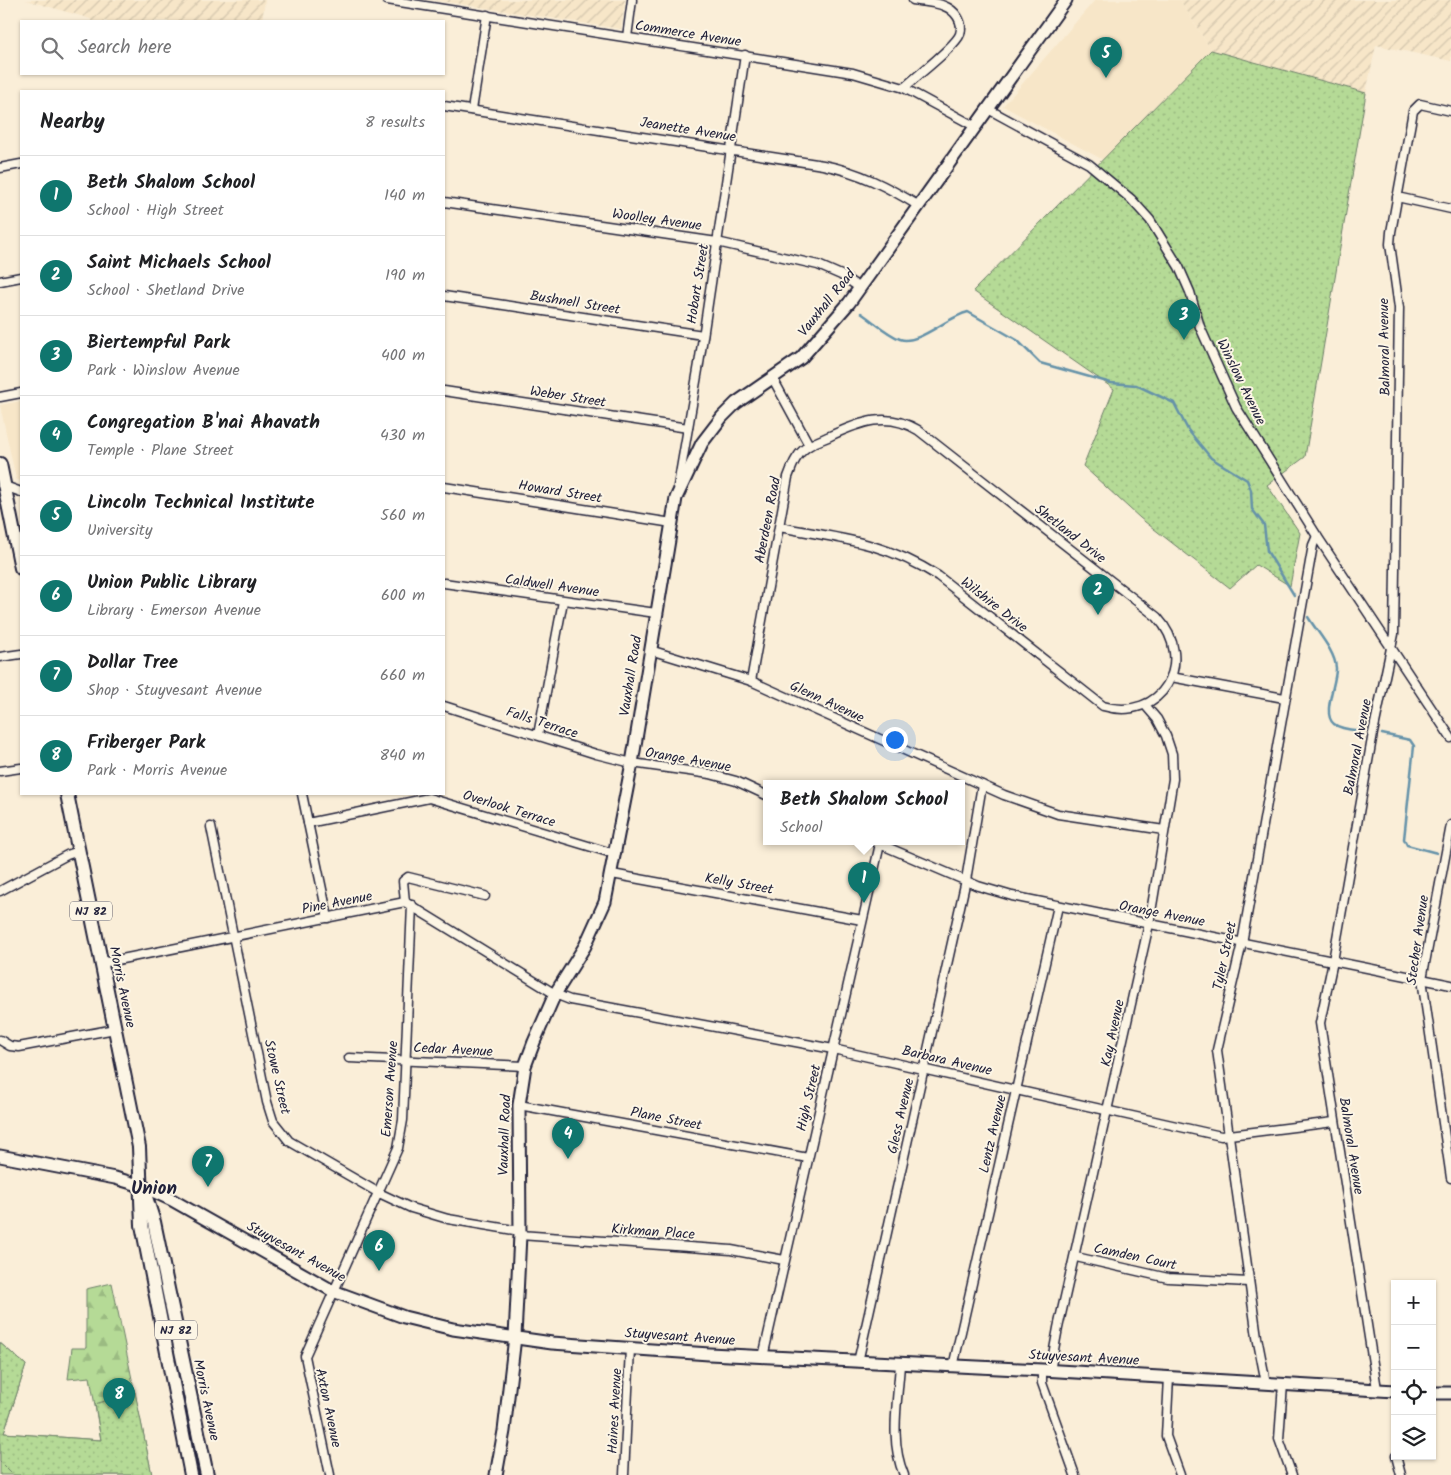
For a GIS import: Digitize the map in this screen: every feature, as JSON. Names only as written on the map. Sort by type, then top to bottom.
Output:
[{"type":"main road","points":[[0,464],[2,485],[20,564]]},
{"type":"main road","name":"Morris Avenue","points":[[67,795],[140,1147],[142,1225],[191,1475]]},
{"type":"main road","name":"Morris Avenue","points":[[142,1186],[154,1222],[207,1475]]},
{"type":"street","name":"Commerce Avenue","points":[[387,0],[853,72],[904,88],[976,127]]},
{"type":"street","points":[[626,37],[632,0]]},
{"type":"street","points":[[904,88],[952,44],[960,34],[960,23],[955,13],[944,6],[913,0]]},
{"type":"street","name":"Vauxhall Road","points":[[496,1475],[504,1431],[515,1337],[520,1233],[519,1105],[526,1066],[534,1042],[555,994],[592,933],[605,902],[612,874],[632,763],[676,498],[702,443],[722,417],[736,403],[801,358],[860,288],[1066,0]]},
{"type":"street","points":[[472,110],[487,15]]},
{"type":"street","name":"Hobart Street","points":[[676,498],[703,335],[745,55]]},
{"type":"street","name":"Balmoral Avenue","points":[[1377,1389],[1320,1023],[1394,625],[1399,308],[1390,244],[1410,120],[1415,106],[1424,104],[1451,111]]},
{"type":"street","name":"Jeanette Avenue","points":[[445,106],[731,149],[846,169],[874,179],[919,206]]},
{"type":"street","name":"Winslow Avenue","points":[[988,109],[1089,164],[1125,193],[1150,220],[1179,267],[1190,292],[1200,326],[1236,408],[1317,536],[1451,738]]},
{"type":"street","points":[[0,168],[20,164]]},
{"type":"street","points":[[1397,197],[1451,209]]},
{"type":"street","name":"Woolley Avenue","points":[[445,202],[717,242],[818,265],[841,275],[860,288]]},
{"type":"street","points":[[0,282],[20,277]]},
{"type":"street","name":"Bushnell Street","points":[[445,296],[703,335]]},
{"type":"street","points":[[772,378],[810,445]]},
{"type":"street","name":"Weber Street","points":[[445,391],[688,428]]},
{"type":"street","points":[[0,397],[20,392]]},
{"type":"street","name":"Shetland Drive","points":[[810,445],[861,422],[874,419],[893,420],[918,430],[1157,618],[1172,640],[1175,656],[1171,677]]},
{"type":"street","name":"Aberdeen Road","points":[[751,681],[788,477],[798,456],[810,445]]},
{"type":"street","points":[[2,485],[20,492]]},
{"type":"street","name":"Howard Street","points":[[445,487],[672,523]]},
{"type":"street","name":"Wilshire Drive","points":[[779,527],[862,542],[900,554],[938,576],[1100,704],[1124,710],[1145,705]]},
{"type":"street","name":"Tyler Street","points":[[1266,1383],[1249,1282],[1230,1137],[1216,1050],[1242,943],[1284,698],[1313,545],[1317,536]]},
{"type":"street","name":"Caldwell Avenue","points":[[445,583],[656,613]]},
{"type":"street","points":[[538,734],[563,601]]},
{"type":"street","name":"Glenn Avenue","points":[[650,650],[751,681],[982,785],[1058,814],[1164,830]]},
{"type":"street","points":[[0,656],[20,654]]},
{"type":"street","points":[[1145,705],[1159,695],[1171,677],[1284,698]]},
{"type":"street","name":"Kay Avenue","points":[[1046,1371],[1076,1257],[1109,1111],[1149,924],[1173,779],[1172,754],[1162,727],[1145,705]]},
{"type":"street","name":"Falls Terrace","points":[[445,706],[538,734],[596,754],[632,763]]},
{"type":"street","name":"Orange Avenue","points":[[632,763],[710,774],[736,781],[763,793]]},
{"type":"street","points":[[0,771],[20,768]]},
{"type":"street","name":"Gless Avenue","points":[[858,1362],[966,880],[982,785]]},
{"type":"street","points":[[302,795],[328,918]]},
{"type":"street","name":"Overlook Terrace","points":[[308,823],[429,798],[615,854]]},
{"type":"street","name":"Stecher Avenue","points":[[1451,825],[1422,979],[1451,1178]]},
{"type":"street","name":"Stowe Street","points":[[211,827],[273,1121],[284,1136],[301,1150],[411,1208],[448,1219],[520,1233]]},
{"type":"street","name":"High Street","points":[[763,1357],[878,845]]},
{"type":"street","name":"Orange Avenue","points":[[883,845],[978,886],[1012,896],[1451,985]]},
{"type":"street","points":[[0,890],[67,855],[79,852]]},
{"type":"street","name":"Kelly Street","points":[[612,874],[862,920]]},
{"type":"street","name":"Emerson Avenue","points":[[333,1291],[380,1193],[393,1163],[400,1138],[406,1060],[408,904],[403,882],[408,877],[485,896]]},
{"type":"street","points":[[408,904],[555,994]]},
{"type":"street","name":"Pine Avenue","points":[[102,963],[408,904]]},
{"type":"street","name":"Lentz Avenue","points":[[953,1367],[1058,906]]},
{"type":"street","name":"Barbara Avenue","points":[[555,994],[570,1000],[833,1049],[1230,1137],[1334,1122]]},
{"type":"street","points":[[0,1040],[10,1046],[19,1047],[115,1029]]},
{"type":"street","name":"Cedar Avenue","points":[[349,1058],[526,1066]]},
{"type":"street","name":"Plane Street","points":[[519,1105],[808,1158]]},
{"type":"street","name":"Stuyvesant Avenue","points":[[0,1156],[115,1178],[142,1186],[172,1200],[333,1291],[404,1318],[453,1329],[552,1343],[763,1357],[1170,1377],[1391,1391]]},
{"type":"street","name":"Kirkman Place","points":[[520,1233],[731,1250],[784,1260]]},
{"type":"street","name":"Camden Court","points":[[1076,1257],[1168,1278],[1249,1282]]},
{"type":"street","name":"Axton Avenue","points":[[330,1475],[305,1356],[333,1291]]},
{"type":"street","name":"Haines Avenue","points":[[624,1475],[630,1348]]},
{"type":"street","points":[[900,1364],[896,1447],[904,1475]]},
{"type":"street","points":[[1046,1371],[1042,1383],[1075,1475]]},
{"type":"street","points":[[1170,1377],[1166,1436],[1180,1475]]},
{"type":"street","points":[[1283,1384],[1279,1439],[1292,1475]]},
{"type":"street","points":[[1436,1393],[1451,1393]]},
{"type":"street","points":[[1397,1460],[1401,1475]]},
{"type":"shaded area","points":[[26,0],[265,0],[262,20],[91,19]]},
{"type":"shaded area","points":[[434,0],[625,0],[621,29]]},
{"type":"shaded area","points":[[1095,0],[1180,0],[1211,50],[1109,163],[1003,106]]},
{"type":"shaded area","points":[[1180,0],[1451,0],[1451,61],[1376,45],[1366,93],[1211,50]]},
{"type":"shaded area","points":[[20,401],[20,481],[16,479],[0,405]]},
{"type":"green space","points":[[1211,50],[1366,93],[1305,457],[1267,485],[1300,533],[1290,586],[1256,565],[1230,588],[1140,518],[1083,466],[1114,389],[973,291]]},
{"type":"green space","points":[[112,1283],[152,1475],[0,1475],[0,1343],[26,1365],[4,1433],[101,1440],[90,1377],[68,1379],[72,1348],[86,1348],[86,1289]]},
{"type":"green space","points":[[0,1343],[26,1365],[4,1433],[101,1440],[95,1404],[135,1392],[152,1475],[13,1475],[0,1462]]},
{"type":"waterway","points":[[861,313],[890,334],[907,340],[923,335],[951,319],[968,312],[1017,340],[1040,363],[1111,383],[1136,385],[1174,403],[1188,430],[1211,458],[1247,480],[1251,490],[1252,509],[1264,525],[1267,551],[1294,595]]},
{"type":"waterway","points":[[1308,617],[1329,648],[1335,662],[1336,674],[1329,706],[1330,719],[1334,724],[1341,727],[1364,731]]},
{"type":"waterway","points":[[1382,734],[1410,740],[1414,746],[1404,839],[1407,845],[1437,853]]},
{"type":"place","name":"Lincoln Technical Institute","points":[[1106,78]]},
{"type":"place","name":"Biertempful Park","points":[[1184,340]]},
{"type":"place","name":"Saint Michaels School","points":[[1098,615]]},
{"type":"place","name":"Beth Shalom School","points":[[864,903]]},
{"type":"place","name":"Congregation B'nai Ahavath","points":[[568,1159]]},
{"type":"place","name":"Dollar Tree","points":[[208,1187]]},
{"type":"place","name":"Union Public Library","points":[[379,1271]]},
{"type":"place","name":"Friberger Park","points":[[119,1419]]},
{"type":"district","name":"Union","points":[[154,1189]]}]
